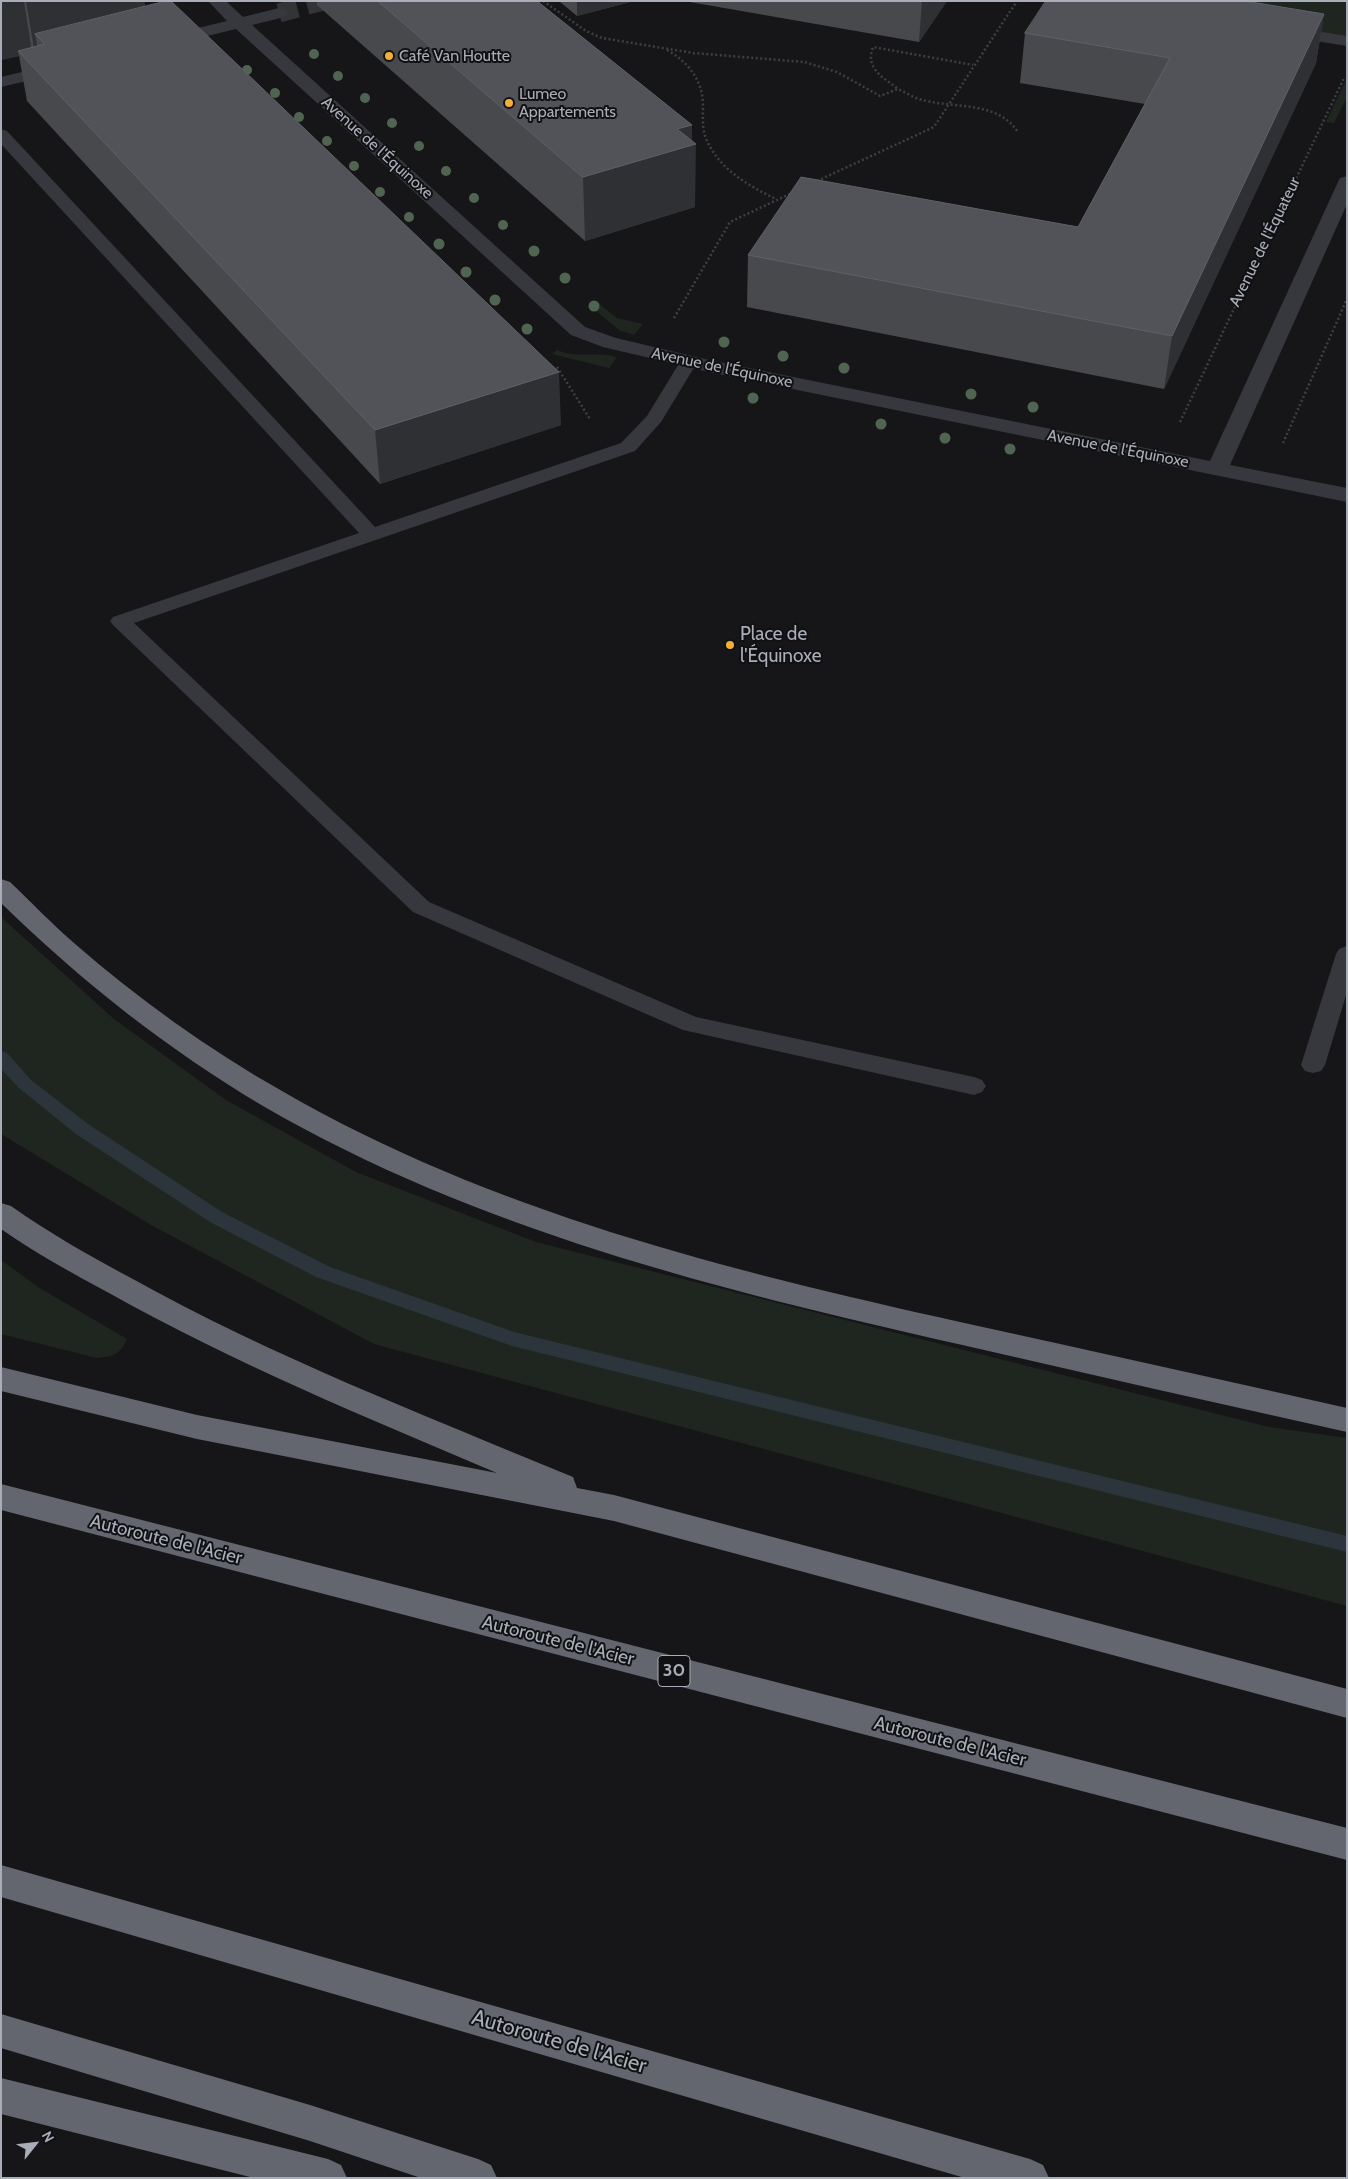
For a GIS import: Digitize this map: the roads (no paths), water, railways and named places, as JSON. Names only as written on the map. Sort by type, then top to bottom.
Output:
[{"type":"highway","points":[[1,888],[65,951],[93,975],[134,1008],[222,1068],[262,1093],[358,1143],[464,1190],[589,1237],[825,1303],[1347,1420]]},
{"type":"highway","points":[[1,1214],[74,1260],[197,1329],[249,1354],[614,1508]]},
{"type":"highway","points":[[1,1379],[197,1427],[614,1508],[1347,1704]]},
{"type":"highway","name":"Autoroute de l'Acier","points":[[1,1497],[1347,1844]]},
{"type":"highway","name":"Autoroute de l'Acier","points":[[1,1881],[1030,2178]]},
{"type":"highway","points":[[1,2031],[310,2123],[478,2178]]},
{"type":"highway","points":[[1,2096],[328,2178]]},
{"type":"street","name":"Avenue de l'Équinoxe","points":[[216,1],[578,331],[610,343],[689,361],[1347,495]]},
{"type":"street","points":[[154,44],[279,13]]},
{"type":"street","points":[[1270,28],[1347,41]]},
{"type":"street","points":[[1,82],[78,63]]},
{"type":"street","points":[[1217,469],[1347,182]]},
{"type":"lane","points":[[1,134],[372,535]]},
{"type":"lane","points":[[689,361],[654,419],[638,440],[628,447],[120,621],[421,907],[691,1024],[974,1086]]},
{"type":"lane","points":[[1313,1065],[1347,954]]},
{"type":"waterway","points":[[1,1057],[25,1084],[82,1129],[216,1217],[323,1272],[512,1339],[1347,1544]]},
{"type":"tunnel","points":[[279,13],[323,1]]},
{"type":"place","name":"Café Van Houtte","points":[[389,56]]},
{"type":"place","name":"Lumeo Appartements","points":[[509,103]]},
{"type":"place","name":"Place de l'Équinoxe","points":[[730,645]]}]
